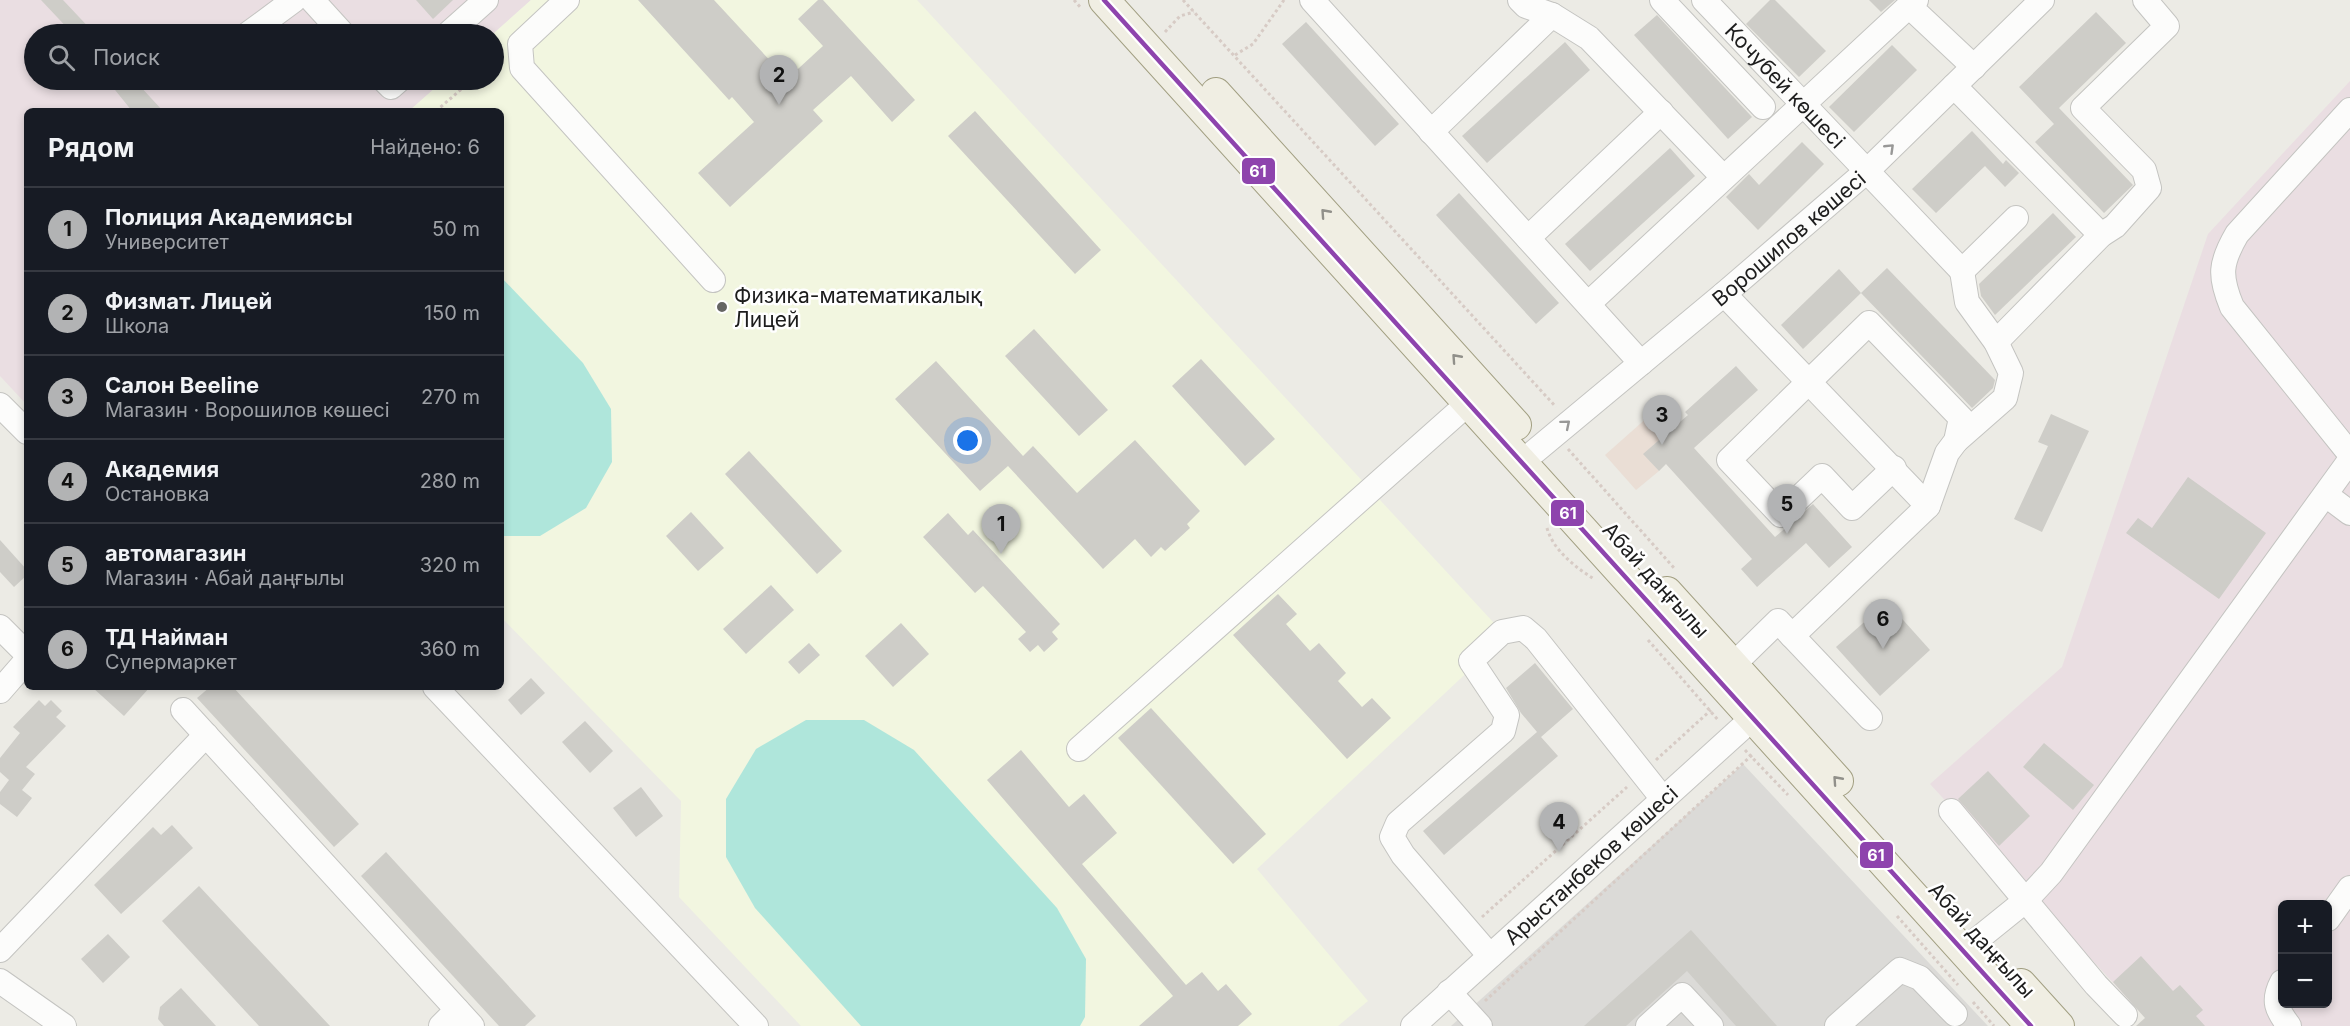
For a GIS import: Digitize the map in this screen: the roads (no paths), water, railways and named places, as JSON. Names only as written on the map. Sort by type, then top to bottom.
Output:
[{"type":"main road","name":"Абай даңғылы","points":[[1104,0],[1476,396]]},
{"type":"main road","name":"Абай даңғылы","points":[[1132,0],[1529,455],[1760,729],[1971,944],[2060,1026]]},
{"type":"main road","name":"Абай даңғылы","points":[[1529,455],[1733,665],[1760,729]]},
{"type":"main road","name":"Абай даңғылы","points":[[1971,944],[2031,1026]]},
{"type":"street","points":[[459,24],[486,0]]},
{"type":"street","points":[[567,0],[520,44],[522,68],[713,280]]},
{"type":"street","points":[[1312,0],[1641,363]]},
{"type":"street","points":[[1520,0],[1526,6],[1552,15],[1589,38],[1723,177]]},
{"type":"street","points":[[1662,0],[1763,107]]},
{"type":"street","name":"Кочубей көшесі","points":[[1704,0],[1962,271]]},
{"type":"street","name":"Ворошилов көшесі","points":[[1529,455],[1724,294],[1868,170],[2042,0]]},
{"type":"street","points":[[1996,342],[2100,235],[2115,226],[2149,188],[2144,170],[2083,108],[2168,26],[2145,0]]},
{"type":"street","points":[[265,24],[305,1],[331,24]]},
{"type":"street","points":[[1588,304],[1912,3],[1974,67]]},
{"type":"street","points":[[1431,132],[1552,15]]},
{"type":"street","points":[[1954,86],[2100,235]]},
{"type":"street","points":[[2350,110],[2237,234],[2225,254],[2222,284],[2232,307],[2350,453]]},
{"type":"street","points":[[1528,238],[1661,112]]},
{"type":"street","points":[[1792,636],[1928,506],[1947,453],[1956,441],[2005,398],[2011,373],[1996,342],[1967,302],[1962,271],[2016,218]]},
{"type":"street","points":[[1724,294],[1894,468],[1928,506]]},
{"type":"street","points":[[1894,468],[1852,507],[1822,476],[1781,515],[1729,460],[1869,323],[1961,418],[1956,441]]},
{"type":"street","points":[[1078,749],[1476,396]]},
{"type":"street","points":[[0,405],[24,429]]},
{"type":"street","points":[[1971,944],[2025,901],[2051,873],[2350,460]]},
{"type":"street","points":[[2326,495],[2350,513]]},
{"type":"street","points":[[1733,665],[1778,621],[1870,718]]},
{"type":"street","points":[[0,627],[24,651]]},
{"type":"street","points":[[1490,956],[1403,855],[1392,837],[1398,823],[1503,731],[1507,715],[1471,661],[1502,632],[1509,628],[1523,628],[1536,639],[1663,799]]},
{"type":"street","points":[[0,691],[24,663]]},
{"type":"street","points":[[438,690],[756,1026]]},
{"type":"street","points":[[183,710],[457,1021]]},
{"type":"street","name":"Арыстанбеков көшесі","points":[[1413,1026],[1663,799],[1760,729]]},
{"type":"street","points":[[0,950],[206,735]]},
{"type":"street","points":[[1951,811],[2025,901],[2125,1015]]},
{"type":"street","points":[[2332,913],[2350,888]]},
{"type":"street","points":[[1837,1026],[1900,970],[1920,978],[1958,1016]]},
{"type":"street","points":[[0,981],[64,1026]]},
{"type":"street","points":[[2278,991],[2275,997],[2277,1010],[2289,1026]]},
{"type":"street","points":[[1449,992],[1475,1021]]},
{"type":"street","points":[[1648,1026],[1682,995],[1711,1026]]},
{"type":"place","name":"Физмат. Лицей","points":[[779,105]]},
{"type":"place","name":"Физика-математикалық Лицей","points":[[722,307]]},
{"type":"place","name":"Cалон Beeline","points":[[1662,445]]},
{"type":"place","name":"автомагазин","points":[[1787,534]]},
{"type":"place","name":"Полиция Академиясы","points":[[1001,554]]},
{"type":"place","name":"ТД Найман","points":[[1883,649]]},
{"type":"place","name":"Академия","points":[[1559,852]]}]
